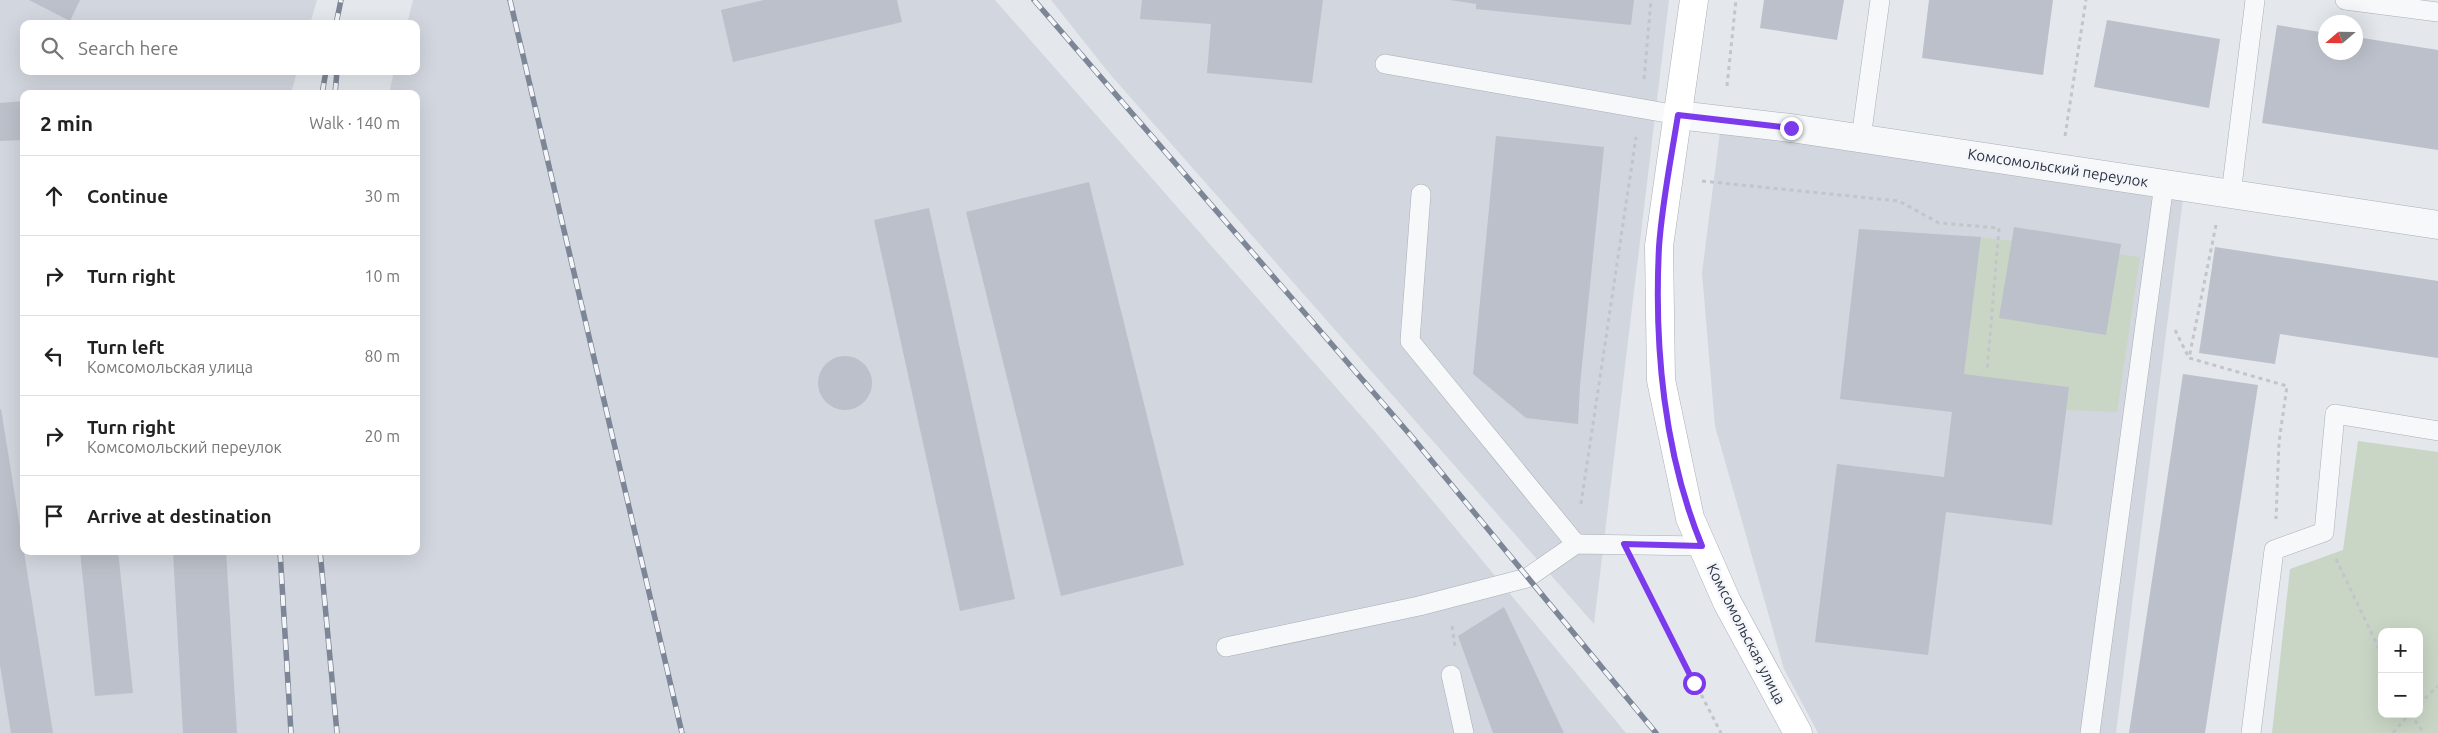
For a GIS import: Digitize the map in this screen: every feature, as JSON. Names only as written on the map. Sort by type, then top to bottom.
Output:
[{"type":"street","name":"Комсомольская улица","points":[[1694,0],[1659,246],[1661,380],[1690,518],[1727,602],[1798,733]]},
{"type":"street","name":"Комсомольский переулок","points":[[1678,115],[1860,138],[2438,225]]},
{"type":"lane","points":[[1860,138],[1880,0]]},
{"type":"lane","points":[[2227,193],[2255,0]]},
{"type":"lane","points":[[2345,0],[2438,12]]},
{"type":"lane","points":[[1385,64],[1678,115]]},
{"type":"lane","points":[[2090,733],[2164,184]]},
{"type":"lane","points":[[1421,194],[1410,341],[1576,544]]},
{"type":"lane","points":[[2251,733],[2274,550],[2324,532],[2336,414],[2438,431]]},
{"type":"lane","points":[[1226,647],[1448,598],[1527,578],[1576,544],[1702,546]]},
{"type":"lane","points":[[1451,675],[1464,733]]},
{"type":"path","points":[[1576,544],[1591,426],[1641,108],[1651,0]]},
{"type":"path","points":[[1726,91],[1736,0]]},
{"type":"path","points":[[2060,168],[2086,0]]},
{"type":"path","points":[[1668,178],[1899,201],[1939,223],[2000,228],[1987,371]]},
{"type":"path","points":[[2227,193],[2189,358],[2287,386],[2279,442],[2274,550]]},
{"type":"path","points":[[2324,532],[2378,647]]},
{"type":"path","points":[[1624,544],[1721,733]]},
{"type":"path","points":[[1448,598],[1458,670],[1451,675]]},
{"type":"path","points":[[2423,700],[2438,686]]},
{"type":"path","points":[[2392,733],[2405,718]]},
{"type":"path","points":[[2412,718],[2424,733]]},
{"type":"shaded area","points":[[0,0],[317,0],[311,20],[20,20],[20,75],[296,75],[292,90],[20,90],[20,555],[420,555],[420,90],[390,90],[393,75],[420,75],[420,20],[408,20],[413,0],[995,0],[1377,434],[1626,733],[0,733]]},
{"type":"shaded area","points":[[1051,0],[1669,0],[1594,624],[1109,73]]},
{"type":"shaded area","points":[[1721,124],[2184,190],[2116,733],[1818,733],[1784,669],[1715,426],[1702,273]]},
{"type":"green space","points":[[1981,237],[2140,257],[2117,412],[2066,410],[2069,387],[1964,374]]},
{"type":"green space","points":[[2358,441],[2438,452],[2438,733],[2272,733],[2290,569],[2343,550]]},
{"type":"building","points":[[29,0],[80,0],[70,20]]},
{"type":"building","points":[[764,0],[897,0],[902,22],[733,62],[721,10]]},
{"type":"building","points":[[1142,0],[1323,0],[1312,83],[1207,73],[1211,24],[1140,19]]},
{"type":"building","points":[[1450,0],[1634,0],[1631,25],[1476,9],[1476,4]]},
{"type":"building","points":[[1764,0],[1844,0],[1837,40],[1760,28]]},
{"type":"building","points":[[1929,0],[2053,0],[2043,75],[1922,58]]},
{"type":"building","points":[[2107,20],[2220,39],[2209,108],[2094,87]]},
{"type":"building","points":[[2277,25],[2318,32],[2318,60],[2363,60],[2363,38],[2438,50],[2438,150],[2262,123]]},
{"type":"building","points":[[20,101],[20,140],[0,141],[0,103]]},
{"type":"building","points":[[1496,136],[1604,147],[1580,385],[1578,424],[1526,418],[1473,374]]},
{"type":"building","points":[[1089,182],[1184,565],[1061,596],[966,212]]},
{"type":"building","points":[[929,208],[1015,599],[960,611],[874,220]]},
{"type":"building","points":[[2014,227],[2121,244],[2106,335],[1999,318]]},
{"type":"building","points":[[1859,229],[1981,237],[1964,374],[2069,387],[2052,525],[1946,512],[1928,655],[1815,642],[1837,464],[1944,477],[1952,412],[1840,399]]},
{"type":"building","points":[[2215,247],[2438,281],[2438,358],[2280,334],[2275,364],[2199,353]]},
{"type":"building","points":[[845,356],[855,358],[864,364],[870,373],[872,383],[870,393],[864,402],[855,408],[845,410],[835,408],[826,402],[820,393],[818,383],[820,373],[826,364],[835,358]]},
{"type":"building","points":[[2183,374],[2258,385],[2205,733],[2129,733]]},
{"type":"building","points":[[1,409],[20,527],[20,555],[24,555],[53,733],[11,733],[0,665]]},
{"type":"building","points":[[80,555],[118,555],[133,693],[95,696]]},
{"type":"building","points":[[173,555],[226,555],[237,733],[183,733]]},
{"type":"building","points":[[1504,607],[1564,733],[1493,733],[1458,636]]},
{"type":"railway","points":[[337,20],[341,0]]},
{"type":"railway","points":[[510,0],[682,733]]},
{"type":"railway","points":[[1034,0],[1412,437],[1656,733]]},
{"type":"railway","points":[[323,90],[325,75]]},
{"type":"railway","points":[[335,90],[337,75]]},
{"type":"railway","points":[[280,555],[291,733]]},
{"type":"railway","points":[[320,555],[337,733]]},
{"type":"route","points":[[1694,683],[1624,544],[1702,546],[1690,518],[1671,436],[1661,380],[1659,246],[1678,115],[1791,128]]}]
